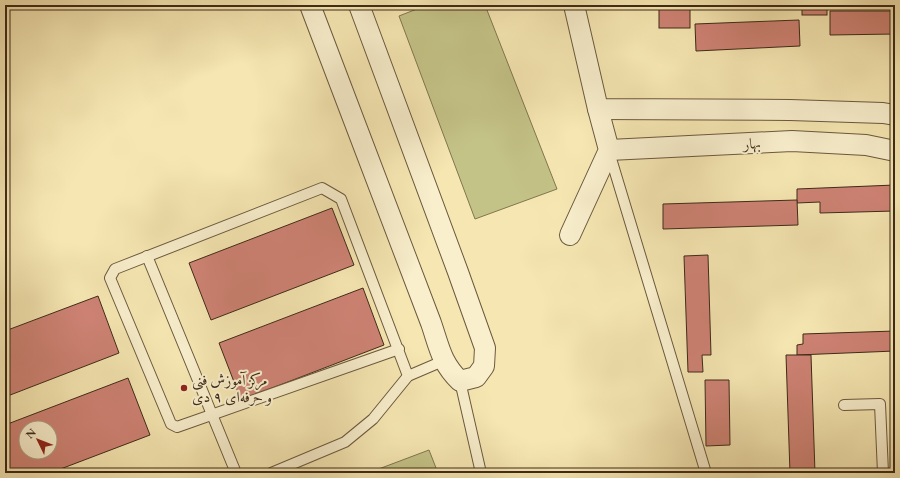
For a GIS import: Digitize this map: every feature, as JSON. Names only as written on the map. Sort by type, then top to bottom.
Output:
[{"type":"street","points":[[310,5],[431,323],[443,361],[460,381],[476,377],[484,366],[485,348],[359,5]]},
{"type":"street","points":[[570,235],[609,150],[574,5]]},
{"type":"street","points":[[598,109],[790,110],[883,113],[895,115]]},
{"type":"street","points":[[790,110],[801,116],[807,122],[808,129],[804,136],[792,141]]},
{"type":"street","name":"بهار","points":[[609,150],[792,141],[866,145],[895,151]]},
{"type":"lane","points":[[609,150],[706,473]]},
{"type":"lane","points":[[399,349],[177,427],[171,424],[110,278],[115,269],[322,188],[341,199],[399,349],[408,376]]},
{"type":"lane","points":[[147,256],[236,473]]},
{"type":"lane","points":[[271,473],[345,442],[373,419],[408,376],[443,361]]},
{"type":"lane","points":[[460,381],[481,473]]},
{"type":"lane","points":[[844,405],[880,404],[883,473]]},
{"type":"shaded area","points":[[427,5],[485,5],[557,189],[475,219],[399,16]]},
{"type":"shaded area","points":[[429,450],[438,473],[368,473]]},
{"type":"building","points":[[659,5],[690,5],[690,28],[659,28]]},
{"type":"building","points":[[802,5],[827,5],[827,15],[802,15]]},
{"type":"building","points":[[830,11],[895,11],[895,34],[830,35]]},
{"type":"building","points":[[799,20],[800,46],[696,51],[695,24]]},
{"type":"building","points":[[895,185],[895,211],[820,213],[820,202],[797,203],[797,189]]},
{"type":"building","points":[[797,200],[798,225],[663,229],[663,204]]},
{"type":"building","points":[[332,208],[354,265],[211,320],[189,263]]},
{"type":"building","points":[[708,255],[711,355],[702,355],[703,372],[688,372],[684,256]]},
{"type":"building","points":[[363,288],[384,345],[241,400],[219,343]]},
{"type":"building","points":[[98,296],[119,353],[5,397],[5,331]]},
{"type":"building","points":[[895,331],[895,351],[797,355],[797,345],[803,344],[803,334]]},
{"type":"building","points":[[786,355],[811,355],[815,473],[790,473]]},
{"type":"building","points":[[128,378],[150,435],[50,473],[5,473],[5,425],[18,420],[18,460],[58,460],[58,420],[18,420]]},
{"type":"building","points":[[705,380],[729,380],[730,445],[706,446]]},
{"type":"place","name":"مرکز آموزش فنی و حرفه‌ای ۹ دی","points":[[184,388]]}]
